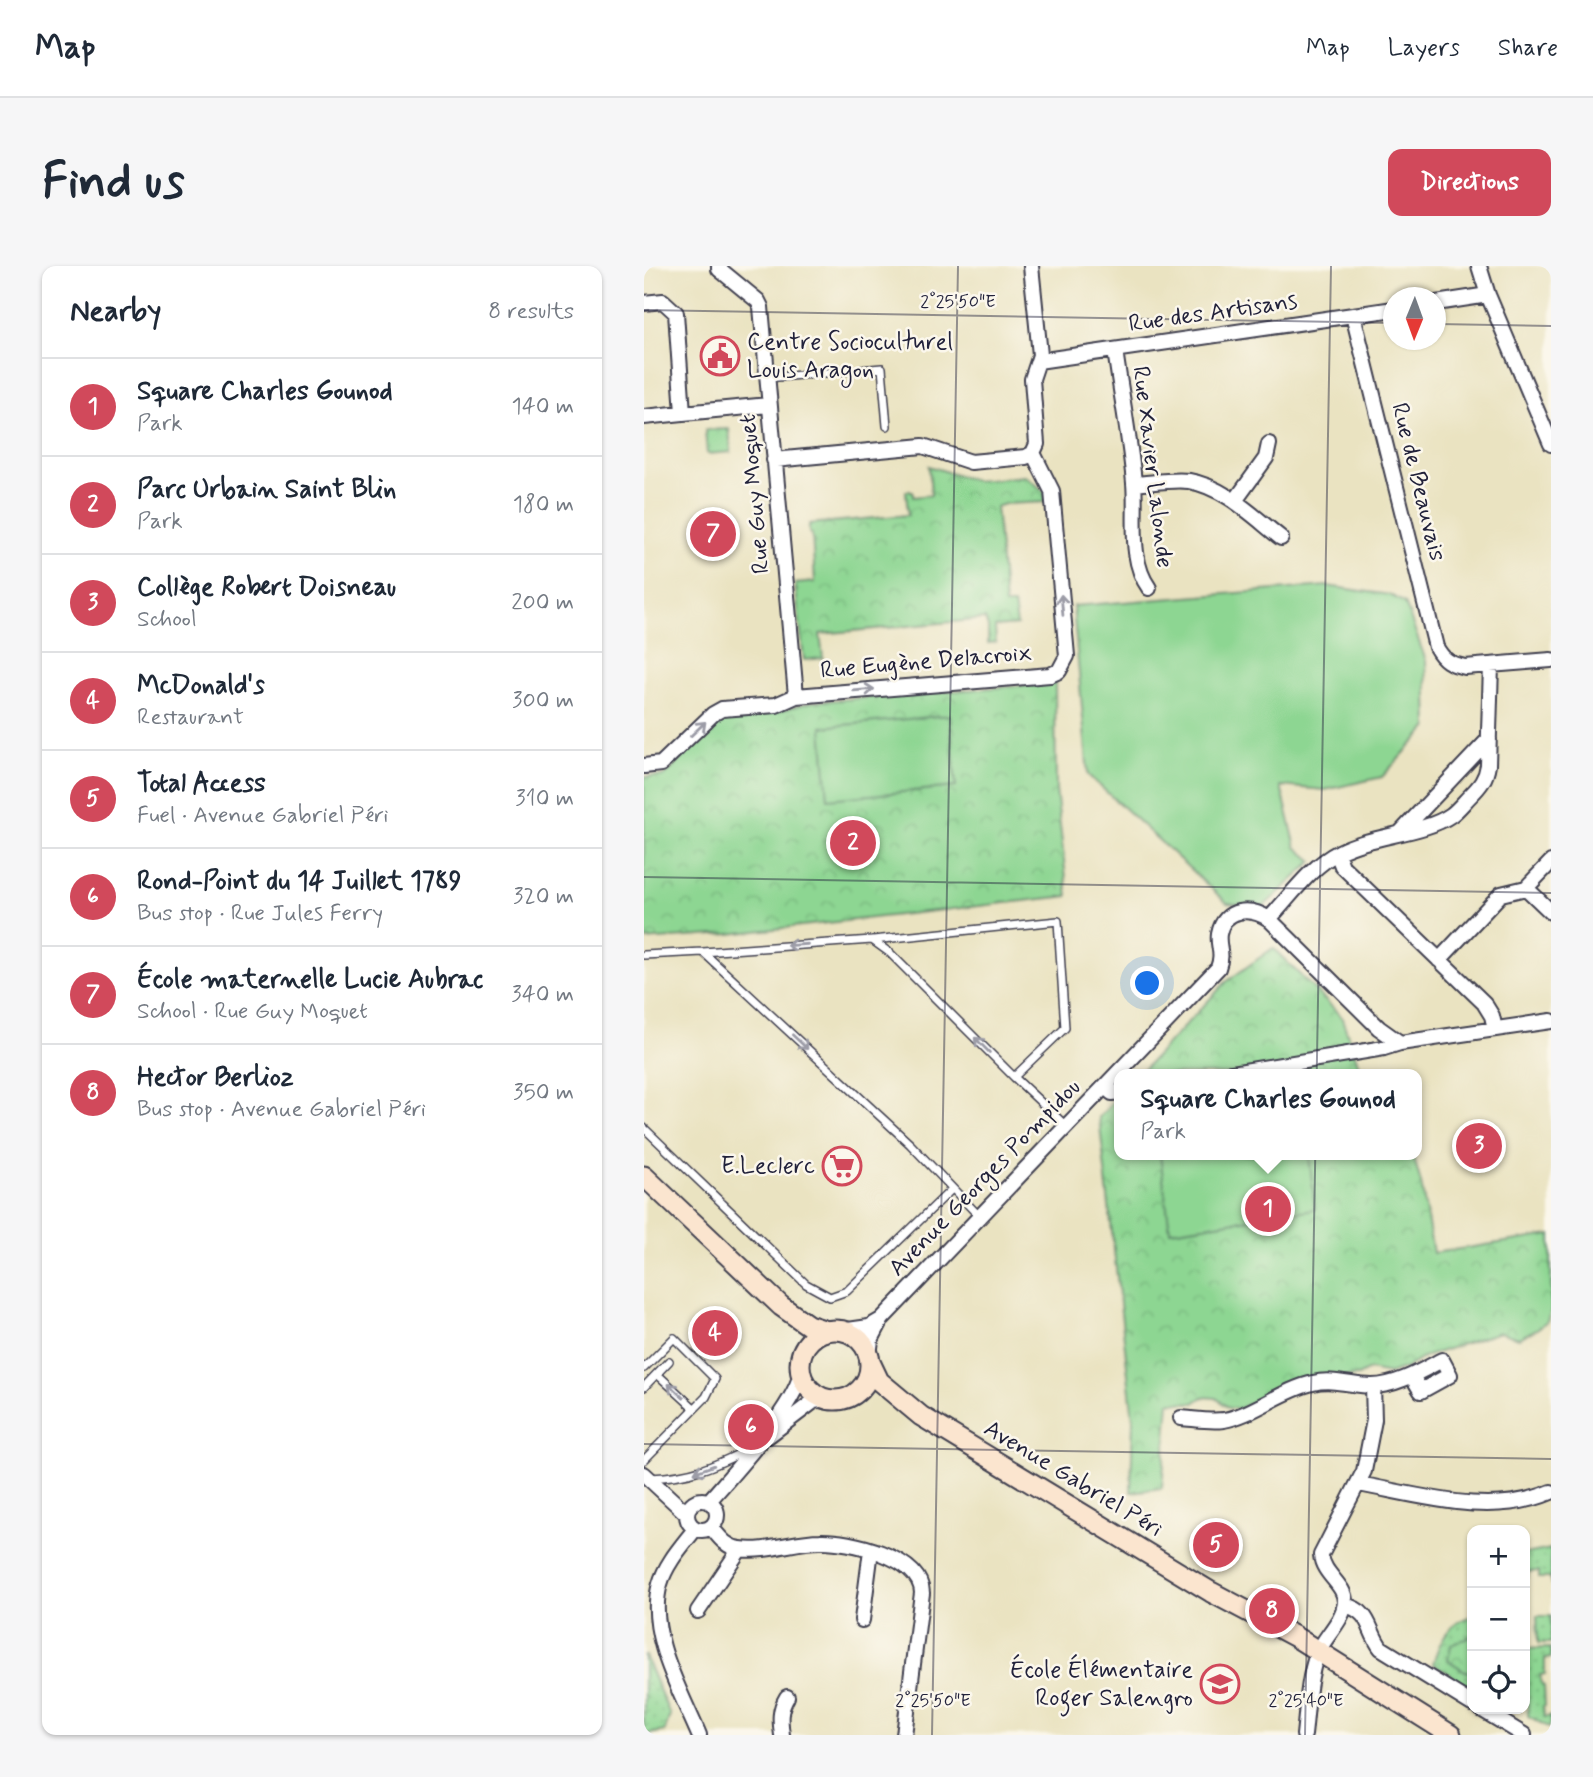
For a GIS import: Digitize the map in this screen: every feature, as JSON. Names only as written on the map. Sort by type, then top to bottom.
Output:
[{"type":"main road","points":[[644,1176],[764,1291],[799,1319],[855,1336],[862,1343],[870,1359],[866,1382],[853,1396],[842,1400],[825,1399],[812,1392],[801,1365],[802,1347],[798,1333],[764,1291]]},
{"type":"main road","points":[[801,1365],[807,1344],[815,1337],[834,1331]]},
{"type":"main road","name":"Avenue Gabriel Péri","points":[[870,1359],[879,1381],[921,1416],[1211,1592],[1264,1618],[1451,1735]]},
{"type":"main road","name":"Avenue Gabriel Péri","points":[[853,1396],[870,1395],[921,1416]]},
{"type":"street","name":"Rue Guy Moquet","points":[[719,266],[719,270],[758,300],[761,307],[796,696]]},
{"type":"street","points":[[775,460],[923,446],[971,462],[1026,457],[1033,453],[1037,443],[1032,379],[1040,350],[1031,266]]},
{"type":"street","points":[[1479,266],[1488,295],[1551,444]]},
{"type":"street","points":[[1446,301],[1488,295]]},
{"type":"street","points":[[644,303],[663,301],[677,313],[683,414]]},
{"type":"street","name":"Rue des Artisans","points":[[1038,360],[1383,311]]},
{"type":"street","name":"Rue de Beauvais","points":[[1353,315],[1436,647],[1441,657],[1451,664],[1491,665]]},
{"type":"street","name":"Rue Xavier Lalonde","points":[[1115,350],[1134,484],[1140,575],[1149,588]]},
{"type":"street","points":[[644,417],[769,405]]},
{"type":"street","points":[[1235,502],[1266,458],[1269,444]]},
{"type":"street","name":"Rue Eugène Delacroix","points":[[644,766],[662,764],[713,714],[722,709],[776,705],[796,696],[1050,675],[1059,671],[1067,656],[1052,491],[1033,453]]},
{"type":"street","points":[[1134,484],[1189,481],[1205,485],[1235,502],[1281,538]]},
{"type":"street","points":[[1401,1043],[1379,1028],[1269,919],[1319,866],[1337,853],[1358,843],[1433,824],[1451,815],[1486,778],[1491,665],[1551,660]]},
{"type":"street","points":[[1401,832],[1489,739]]},
{"type":"street","points":[[1337,853],[1342,866],[1484,1003],[1492,1016],[1495,1029]]},
{"type":"street","points":[[1439,960],[1501,894],[1526,888],[1551,862]]},
{"type":"street","points":[[1526,888],[1551,912]]},
{"type":"street","name":"Avenue Georges Pompidou","points":[[1122,1069],[1218,968],[1222,957],[1220,930],[1225,920],[1234,913],[1248,910],[1259,912],[1269,919]]},
{"type":"street","points":[[1256,1069],[1401,1043],[1551,1021]]},
{"type":"street","name":"Avenue Georges Pompidou","points":[[834,1331],[869,1328],[882,1319],[1114,1078]]},
{"type":"street","points":[[1105,1087],[1114,1093]]},
{"type":"street","name":"Avenue Georges Pompidou","points":[[870,1359],[871,1340],[882,1319]]},
{"type":"street","points":[[709,1501],[756,1445],[796,1390],[801,1365]]},
{"type":"street","points":[[1181,1418],[1214,1421],[1227,1419],[1299,1387],[1318,1382],[1338,1381],[1373,1386],[1412,1376]]},
{"type":"street","points":[[1304,1735],[1312,1671],[1318,1652],[1345,1605],[1343,1591],[1325,1569],[1321,1555],[1364,1471],[1372,1435],[1373,1386]]},
{"type":"street","points":[[756,1445],[807,1406],[825,1399]]},
{"type":"street","points":[[646,1476],[686,1513],[688,1522],[695,1529],[704,1530],[711,1527],[715,1524],[717,1514],[709,1501],[695,1501],[686,1513]]},
{"type":"street","points":[[1358,1483],[1435,1499],[1489,1504],[1521,1501],[1551,1492]]},
{"type":"street","points":[[711,1527],[724,1543],[740,1549],[821,1541],[871,1550],[900,1562],[911,1570],[922,1587],[904,1735]]},
{"type":"street","points":[[695,1529],[668,1565],[659,1585],[657,1627],[699,1735]]},
{"type":"street","points":[[698,1611],[740,1549]]},
{"type":"street","points":[[862,1620],[871,1550]]},
{"type":"street","points":[[1345,1605],[1365,1615],[1381,1648],[1467,1701]]},
{"type":"street","points":[[782,1735],[780,1718],[782,1705],[787,1697]]},
{"type":"street","points":[[1489,1714],[1524,1735]]},
{"type":"lane","points":[[767,378],[882,368],[887,426]]},
{"type":"lane","points":[[644,955],[872,940],[1058,921],[1065,1028],[1014,1077]]},
{"type":"lane","points":[[872,940],[890,953],[1067,1126]]},
{"type":"lane","points":[[703,952],[910,1144],[979,1216]]},
{"type":"lane","points":[[644,1128],[806,1284],[830,1297],[847,1291],[952,1189]]},
{"type":"lane","points":[[644,1368],[674,1338],[715,1379],[706,1397],[644,1460]]},
{"type":"lane","points":[[644,1387],[668,1361]]},
{"type":"lane","points":[[657,1374],[694,1408]]},
{"type":"lane","points":[[646,1476],[680,1477],[706,1469],[756,1445]]},
{"type":"green space","points":[[729,429],[731,452],[707,454],[705,430]]},
{"type":"green space","points":[[929,466],[976,481],[1025,476],[1045,492],[1046,502],[996,507],[1005,605],[1014,605],[1017,625],[995,627],[996,642],[988,643],[985,619],[820,634],[823,658],[804,660],[795,584],[815,582],[809,524],[908,515],[906,491],[913,491],[913,497],[931,495]]},
{"type":"green space","points":[[1327,586],[1390,595],[1405,603],[1426,661],[1428,727],[1382,777],[1325,790],[1281,786],[1296,847],[1313,861],[1263,907],[1227,903],[1088,775],[1073,606]]},
{"type":"green space","points":[[1055,683],[1056,790],[1068,896],[729,934],[644,940],[644,777],[665,776],[721,717],[776,712],[811,702]]},
{"type":"green space","points":[[950,715],[956,787],[828,799],[822,727]]},
{"type":"green space","points":[[1273,948],[1341,1016],[1360,1069],[1144,1069],[1226,982]]},
{"type":"green space","points":[[1114,1101],[1114,1160],[1414,1160],[1433,1253],[1551,1235],[1551,1311],[1547,1321],[1519,1338],[1499,1332],[1424,1357],[1389,1374],[1369,1370],[1358,1376],[1308,1380],[1275,1390],[1239,1409],[1229,1408],[1216,1398],[1203,1397],[1194,1403],[1169,1402],[1162,1488],[1131,1492],[1133,1419],[1099,1117]]},
{"type":"green space","points":[[1161,1160],[1310,1160],[1315,1209],[1170,1231]]},
{"type":"green space","points":[[1551,1549],[1551,1586],[1550,1578],[1539,1578],[1539,1571],[1530,1572],[1530,1553]]},
{"type":"green space","points":[[1537,1616],[1551,1616],[1551,1643],[1538,1643]]},
{"type":"green space","points":[[1467,1618],[1467,1685],[1433,1664],[1446,1634]]},
{"type":"green space","points":[[1467,1637],[1467,1672],[1448,1660],[1451,1645]]},
{"type":"green space","points":[[1551,1648],[1551,1658],[1545,1659],[1545,1674],[1540,1675],[1544,1686],[1544,1717],[1551,1716],[1550,1728],[1528,1716],[1530,1649]]},
{"type":"green space","points":[[644,1654],[670,1715],[665,1731],[644,1735]]},
{"type":"place","name":"Centre Socioculturel Louis Aragon","points":[[720,356]]},
{"type":"place","name":"École maternelle Lucie Aubrac","points":[[713,534]]},
{"type":"place","name":"Parc Urbain Saint Blin","points":[[853,843]]},
{"type":"place","name":"Collège Robert Doisneau","points":[[1479,1146]]},
{"type":"place","name":"E.Leclerc","points":[[842,1166]]},
{"type":"place","name":"Square Charles Gounod","points":[[1268,1209]]},
{"type":"place","name":"McDonald's","points":[[715,1333]]},
{"type":"place","name":"Rond-Point du 14 Juillet 1789","points":[[751,1427]]},
{"type":"place","name":"Total Access","points":[[1216,1545]]},
{"type":"place","name":"Hector Berlioz","points":[[1272,1611]]},
{"type":"place","name":"École Élémentaire Roger Salengro","points":[[1220,1684]]}]
